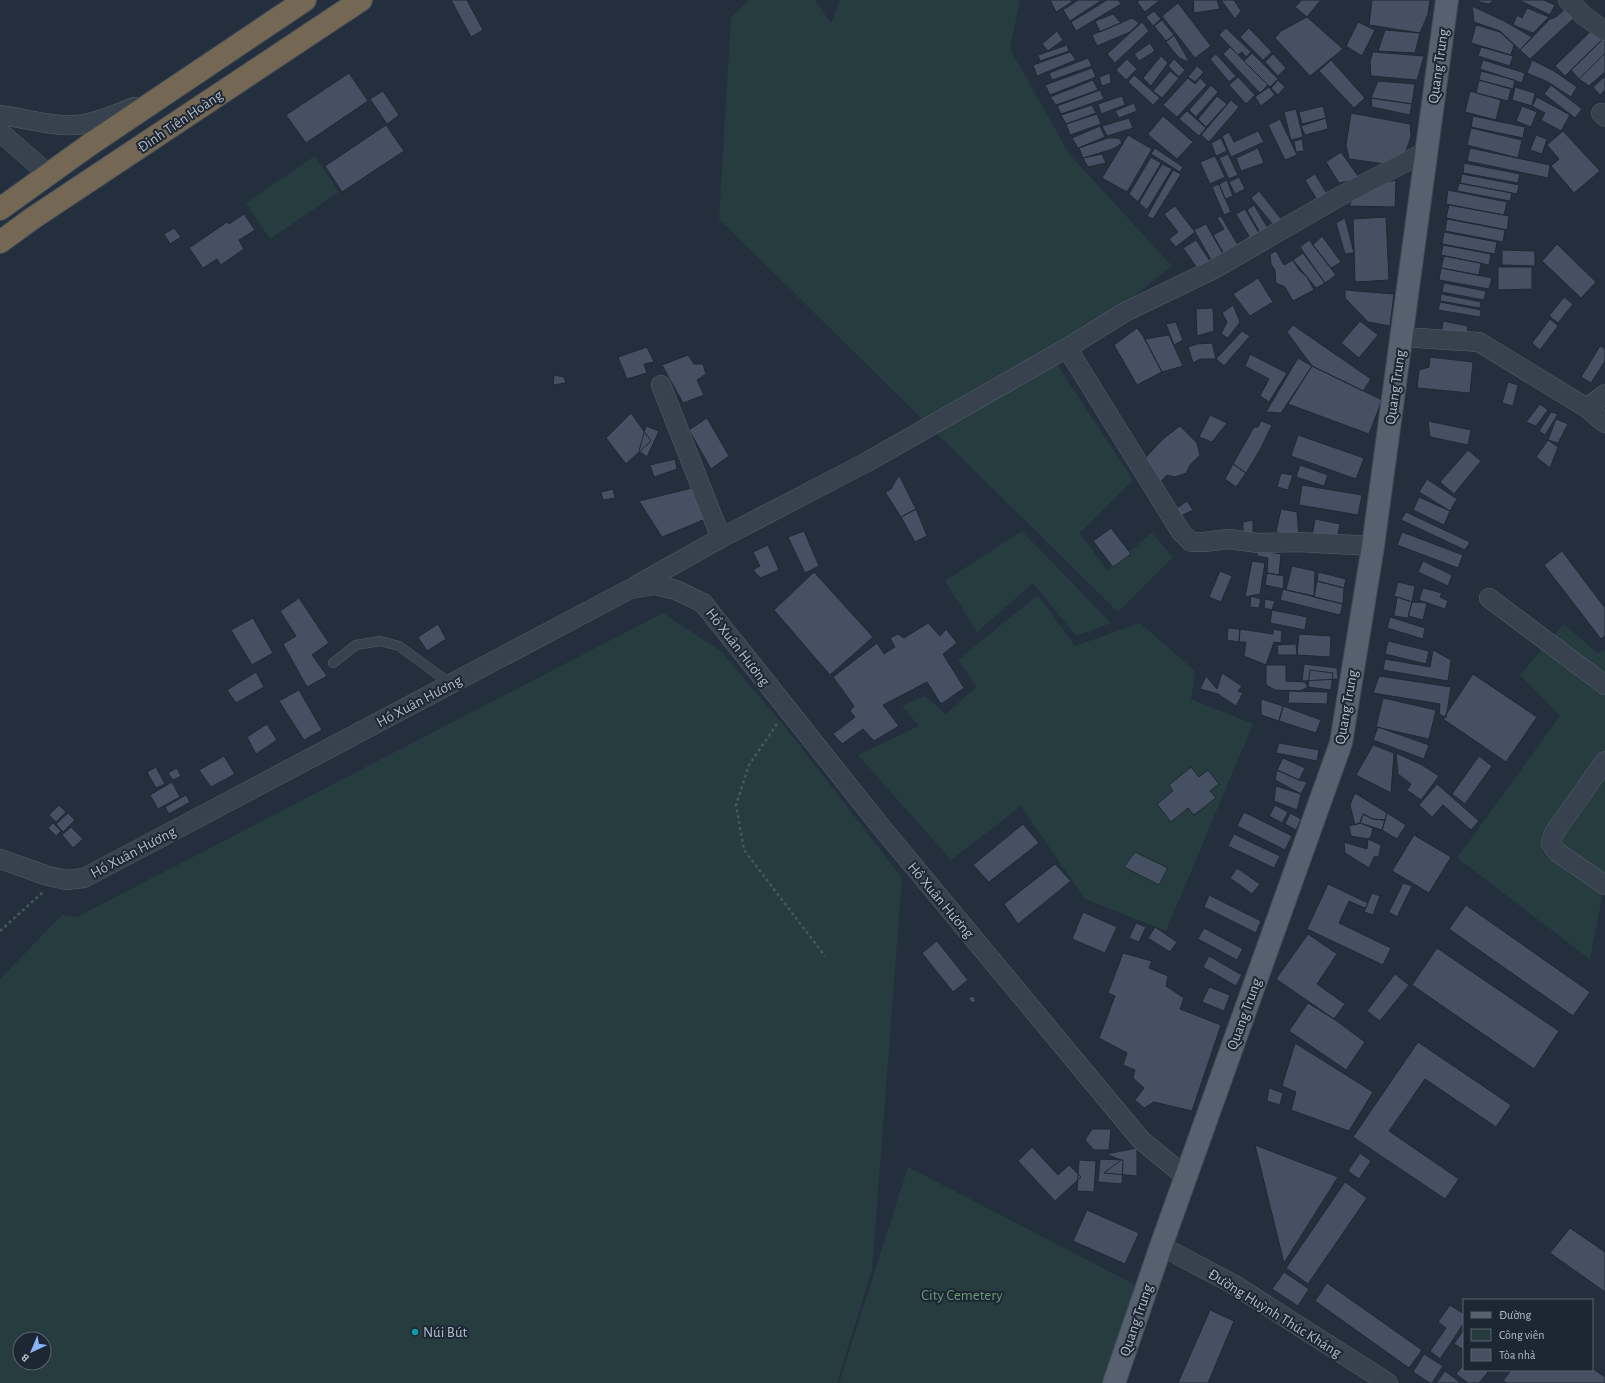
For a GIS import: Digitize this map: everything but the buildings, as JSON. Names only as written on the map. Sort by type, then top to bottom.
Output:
[{"type":"highway","name":"Đinh Tiên Hoàng","points":[[0,209],[92,143],[305,0]]},
{"type":"highway","name":"Đinh Tiên Hoàng","points":[[0,242],[33,218],[361,0]]},
{"type":"main road","name":"Quang Trung","points":[[1114,1383],[1161,1246],[1341,743],[1373,546],[1447,0]]},
{"type":"street","points":[[1568,0],[1583,15],[1605,31]]},
{"type":"street","points":[[0,115],[50,124],[82,124],[111,117],[163,95]]},
{"type":"street","points":[[0,132],[49,175]]},
{"type":"street","points":[[630,589],[721,538],[867,462],[1067,348],[1125,312],[1214,269],[1333,200],[1426,151]]},
{"type":"street","points":[[1402,337],[1479,342],[1587,408],[1605,423]]},
{"type":"street","points":[[1067,348],[1181,532],[1191,542],[1229,539],[1258,543],[1298,542],[1373,546]]},
{"type":"street","points":[[661,385],[721,538]]},
{"type":"street","points":[[1587,408],[1605,394]]},
{"type":"street","name":"Hồ Xuân Hương","points":[[0,859],[66,880],[84,878],[630,589],[655,585],[676,590],[703,603],[882,828],[1141,1140],[1186,1177]]},
{"type":"street","points":[[1489,598],[1605,685]]},
{"type":"street","points":[[1605,761],[1554,832],[1551,843],[1557,852],[1605,885]]},
{"type":"street","name":"Đường Huỳnh Thúc Kháng","points":[[1161,1246],[1233,1284],[1388,1383]]},
{"type":"lane","points":[[333,663],[356,645],[380,641],[399,646],[451,684]]},
{"type":"path","points":[[787,710],[749,765],[736,805],[744,850],[825,956]]},
{"type":"path","points":[[0,930],[58,878]]},
{"type":"green space","points":[[749,0],[815,0],[831,23],[840,0],[1020,0],[1010,49],[1070,155],[1172,266],[1054,360],[1133,480],[1080,533],[1107,570],[1152,533],[1173,557],[1118,612],[719,219],[731,18]]},
{"type":"green space","points":[[315,156],[339,192],[270,239],[246,203]]},
{"type":"green space","points":[[1022,531],[1111,623],[1076,636],[1033,583],[977,632],[945,581]]},
{"type":"green space","points":[[1038,595],[1075,646],[1140,623],[1195,671],[1191,699],[1253,724],[1166,931],[1085,899],[1021,806],[951,860],[858,755],[919,726],[902,706],[925,696],[946,714],[977,687],[958,660]]},
{"type":"green space","points":[[663,613],[722,652],[794,738],[902,878],[872,1270],[837,1383],[0,1383],[0,979],[62,915],[77,917]]},
{"type":"green space","points":[[1564,624],[1597,653],[1605,650],[1605,882],[1590,959],[1457,858],[1560,716],[1520,675]]},
{"type":"green space","name":"City Cemetery","points":[[908,1167],[1145,1290],[1111,1383],[839,1383]]},
{"type":"place","name":"Núi Bút","points":[[415,1332]]}]
